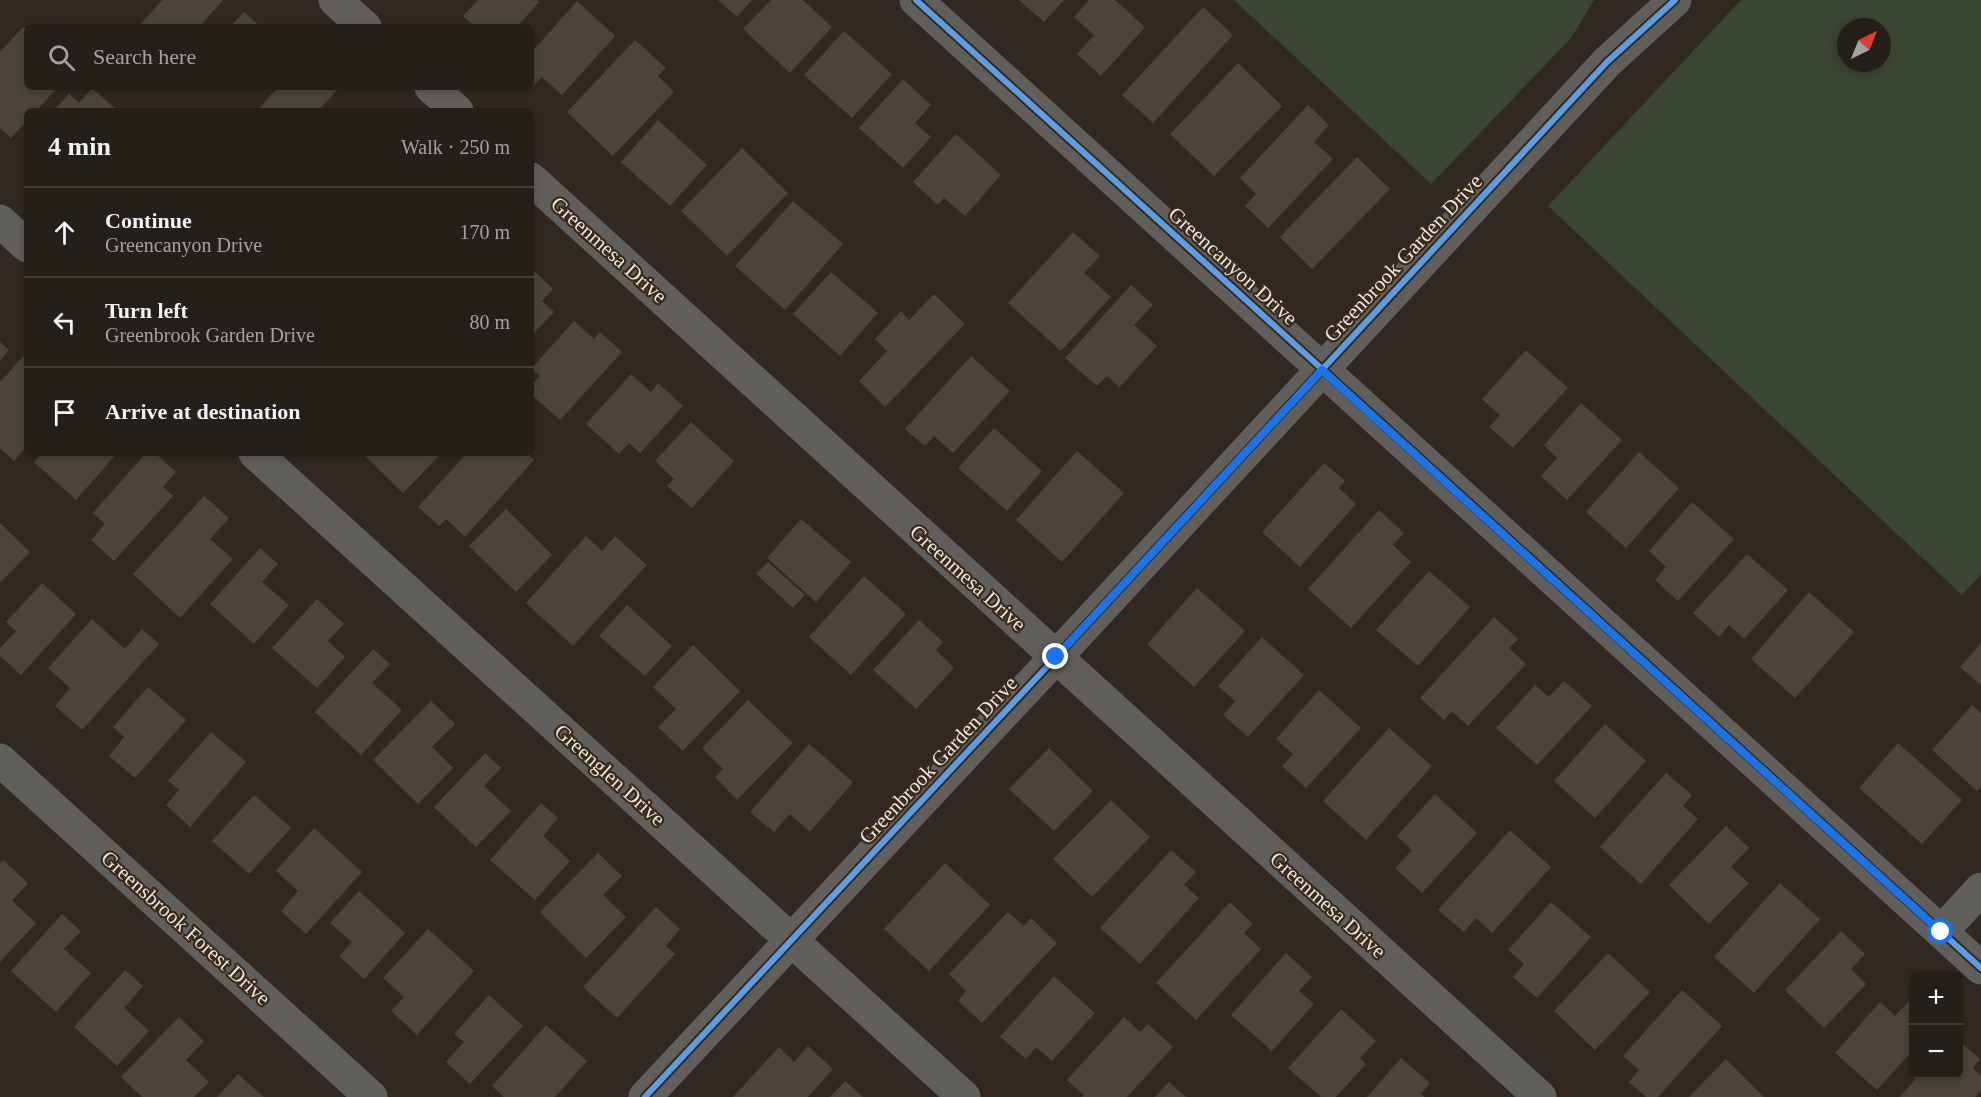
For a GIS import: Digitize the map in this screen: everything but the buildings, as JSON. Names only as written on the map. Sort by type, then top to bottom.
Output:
[{"type":"street","points":[[335,0],[362,24]]},
{"type":"street","name":"Greencanyon Drive","points":[[916,0],[1981,968]]},
{"type":"street","name":"Greenbrook Garden Drive","points":[[1607,62],[1646,0]]},
{"type":"street","name":"Greenbrook Garden Drive","points":[[645,1097],[1607,62],[1674,0]]},
{"type":"street","points":[[434,90],[454,108]]},
{"type":"street","name":"Greenmesa Drive","points":[[534,182],[1539,1097]]},
{"type":"street","points":[[0,221],[24,243]]},
{"type":"street","name":"Greenglen Drive","points":[[258,456],[964,1097]]},
{"type":"street","name":"Greensbrook Forest Drive","points":[[0,760],[371,1097]]},
{"type":"street","points":[[1941,932],[1981,889]]},
{"type":"green space","points":[[1234,0],[1594,0],[1571,38],[1431,184]]},
{"type":"green space","points":[[1741,0],[1981,0],[1981,574],[1962,595],[1548,206]]},
{"type":"cycle path","points":[[916,0],[1981,968]]},
{"type":"cycle path","points":[[645,1097],[1607,62],[1675,0]]},
{"type":"route","points":[[1056,657],[1322,370],[1941,932]]}]
